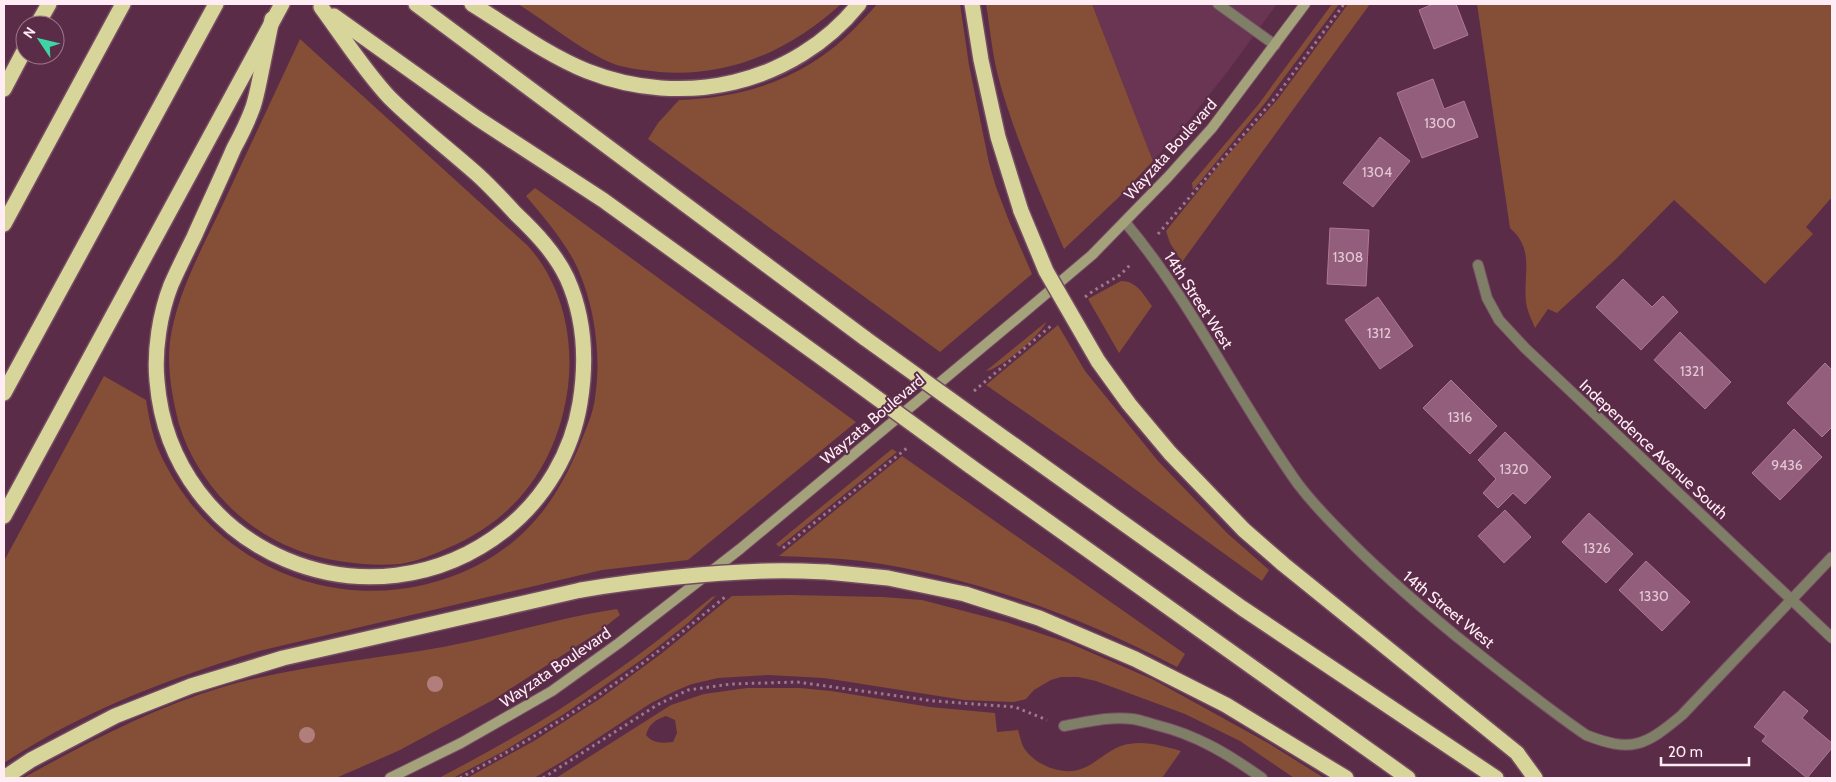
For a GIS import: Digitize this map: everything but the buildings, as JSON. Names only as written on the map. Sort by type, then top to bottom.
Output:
[{"type":"highway","points":[[4,224],[122,4]]},
{"type":"highway","points":[[4,392],[216,4]]},
{"type":"highway","points":[[4,516],[148,253],[272,19],[282,4]]},
{"type":"highway","points":[[416,4],[1004,438],[1242,608],[1496,778]]},
{"type":"highway","points":[[472,4],[557,56],[586,71],[617,81],[692,89],[748,79],[773,70],[802,54],[834,30],[859,4]]},
{"type":"highway","points":[[972,4],[981,60],[998,137],[1021,211],[1046,271],[1098,361],[1129,404],[1170,453],[1244,530],[1290,570],[1517,753],[1535,778]]},
{"type":"highway","points":[[272,19],[253,107],[170,287],[161,320],[157,353],[158,389],[162,416],[185,472],[207,501],[250,540],[298,566],[328,574],[361,577],[419,572],[447,564],[471,553],[493,539],[534,503],[566,451],[578,419],[585,360],[583,332],[577,305],[568,280],[555,256],[534,231],[483,179],[389,97],[319,6]]},
{"type":"highway","points":[[319,6],[477,118],[603,200],[970,466],[1408,778]]},
{"type":"highway","points":[[4,89],[16,65]]},
{"type":"highway","points":[[4,778],[46,752],[115,716],[191,686],[283,658],[581,590],[629,582],[700,574],[768,570],[827,572],[888,578],[965,594],[1039,618],[1135,658],[1226,705],[1346,778]]},
{"type":"street","points":[[1218,4],[1275,45]]},
{"type":"street","name":"Wayzata Boulevard","points":[[390,778],[461,743],[552,691],[618,643],[740,549],[1092,255],[1168,177],[1212,128],[1305,4]]},
{"type":"street","name":"14th Street West","points":[[1125,222],[1146,247],[1175,288],[1209,340],[1254,418],[1299,485],[1322,512],[1387,578],[1417,604],[1494,666],[1586,735],[1603,742],[1622,746],[1642,744],[1659,734],[1682,715],[1832,557]]},
{"type":"street","name":"Independence Avenue South","points":[[1478,265],[1487,298],[1499,320],[1525,348],[1832,638]]},
{"type":"street","points":[[1064,726],[1109,719],[1134,719],[1165,727],[1206,742],[1229,755],[1262,778]]},
{"type":"path","points":[[1165,226],[1274,98],[1344,4]]},
{"type":"path","points":[[1078,303],[1093,291],[1120,275]]},
{"type":"path","points":[[967,397],[1056,322]]},
{"type":"path","points":[[779,552],[908,447]]},
{"type":"path","points":[[460,778],[542,732],[608,689],[651,657],[727,594]]},
{"type":"path","points":[[543,778],[657,705],[688,690],[731,684],[797,682],[934,701],[1015,707],[1064,726]]},
{"type":"shaded area","points":[[518,4],[841,4],[801,35],[758,58],[710,70],[685,73],[659,72],[614,64],[590,52]]},
{"type":"shaded area","points":[[877,4],[960,4],[969,65],[989,163],[1009,221],[1032,274],[940,352],[648,139],[658,123],[679,100],[729,95],[775,82],[797,72],[837,44]]},
{"type":"shaded area","points":[[986,4],[1092,4],[1153,161],[1118,198],[1064,249],[1028,164],[1004,98],[994,58]]},
{"type":"shaded area","points":[[1092,4],[1277,4],[1228,71],[1190,119],[1153,161]]},
{"type":"shaded area","points":[[1332,4],[1339,4],[1265,103],[1193,190],[1192,183],[1258,105]]},
{"type":"shaded area","points":[[1348,4],[1370,4],[1182,262],[1170,243],[1166,231],[1221,163],[1278,99]]},
{"type":"shaded area","points":[[1477,4],[1832,4],[1832,197],[1806,227],[1813,234],[1765,284],[1674,200],[1616,259],[1557,313],[1548,309],[1535,328],[1526,302],[1526,262],[1523,245],[1510,228]]},
{"type":"shaded area","points":[[300,39],[528,246],[540,261],[557,294],[567,330],[569,368],[563,414],[555,440],[544,463],[530,484],[514,504],[495,521],[473,536],[431,555],[400,564],[362,564],[323,558],[293,549],[251,525],[227,504],[198,467],[187,446],[174,404],[169,351],[173,323],[178,306],[199,255]]},
{"type":"shaded area","points":[[535,188],[856,422],[688,560],[602,570],[259,651],[160,685],[95,712],[64,727],[4,763],[4,561],[104,376],[146,400],[159,451],[183,493],[214,529],[251,557],[293,577],[337,588],[383,590],[430,583],[476,566],[495,555],[512,543],[540,515],[562,482],[589,421],[594,404],[597,381],[597,345],[586,291],[573,259],[551,226],[526,196]]},
{"type":"shaded area","points":[[1121,281],[1135,286],[1152,306],[1119,353],[1088,299]]},
{"type":"shaded area","points":[[1046,322],[1037,335],[1019,351],[1000,365],[986,371]]},
{"type":"shaded area","points":[[1058,325],[1085,371],[1158,461],[1228,534],[1269,570],[1262,581],[1103,466],[986,385]]},
{"type":"shaded area","points":[[892,449],[897,452],[779,547],[776,544]]},
{"type":"shaded area","points":[[902,456],[1185,654],[1177,667],[1140,648],[1063,615],[1024,600],[984,588],[944,577],[862,561],[779,556]]},
{"type":"shaded area","points":[[716,596],[688,623],[644,658],[564,714],[504,751],[453,778],[439,778],[503,743],[586,692],[660,639],[712,597]]},
{"type":"shaded area","points":[[732,596],[883,597],[922,600],[1006,622],[1069,643],[1154,680],[1268,743],[1324,778],[1294,778],[1240,741],[1185,714],[1096,681],[1078,677],[1061,677],[1051,680],[1034,690],[1026,699],[1014,702],[964,700],[824,678],[768,675],[718,678],[692,684],[675,691],[651,703],[534,778],[467,778],[534,741],[601,698],[661,654]]},
{"type":"shaded area","points":[[617,609],[620,615],[597,633],[493,700],[398,751],[336,778],[23,778],[96,739],[145,716],[223,687],[277,674],[443,647],[573,617]]},
{"type":"shaded area","points":[[747,688],[800,688],[831,691],[930,707],[995,713],[997,732],[1018,730],[1021,742],[1028,754],[1048,767],[1063,771],[1084,768],[1110,751],[1129,744],[1152,744],[1181,751],[1162,778],[556,778],[671,705],[704,694]],"holes":[[[666,716],[675,720],[677,733],[673,742],[661,743],[646,735],[651,725],[659,719]]]}]
